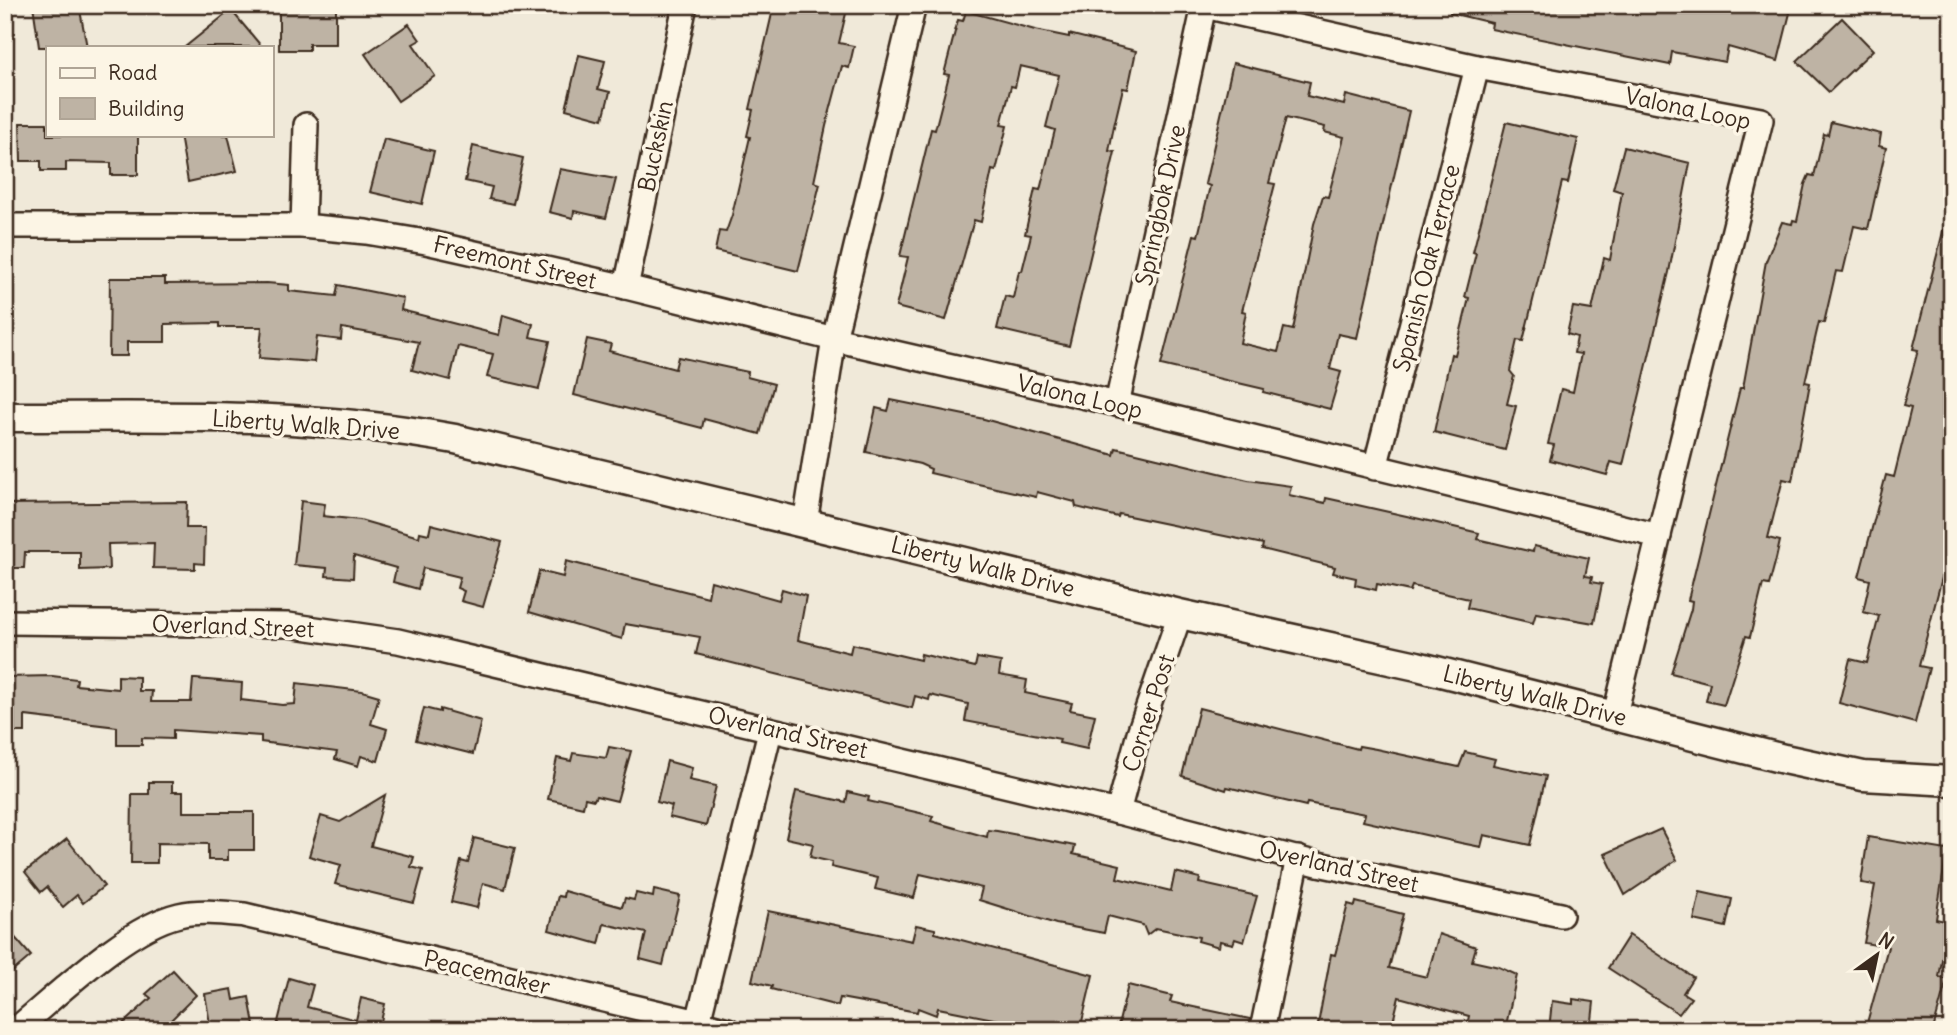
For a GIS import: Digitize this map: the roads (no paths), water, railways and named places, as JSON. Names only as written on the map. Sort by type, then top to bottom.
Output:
[{"type":"street","name":"Buckskin","points":[[626,287],[685,5]]},
{"type":"street","points":[[805,523],[834,339],[914,5]]},
{"type":"street","name":"Valona Loop","points":[[1202,6],[1476,67],[1761,120],[1615,714]]},
{"type":"street","name":"Springbok Drive","points":[[1117,404],[1202,6]]},
{"type":"street","name":"Spanish Oak Terrace","points":[[1375,468],[1476,67]]},
{"type":"street","points":[[303,226],[306,125]]},
{"type":"street","name":"Freemont Street","points":[[5,226],[303,226],[426,242],[626,287],[834,339]]},
{"type":"street","name":"Valona Loop","points":[[834,339],[1117,404],[1659,537]]},
{"type":"street","name":"Liberty Walk Drive","points":[[5,417],[232,417],[334,421],[395,428],[1615,714],[1834,770],[1901,780],[1952,781]]},
{"type":"street","name":"Corner Post","points":[[1118,812],[1139,733],[1180,614]]},
{"type":"street","name":"Overland Street","points":[[5,622],[288,625],[347,631],[714,715],[770,731],[817,739],[1298,858],[1561,915]]},
{"type":"street","points":[[698,1022],[770,731]]},
{"type":"street","points":[[1262,1030],[1298,858]]},
{"type":"street","name":"Peacemaker","points":[[15,1030],[143,929],[183,914],[214,912],[244,915],[728,1030]]}]
